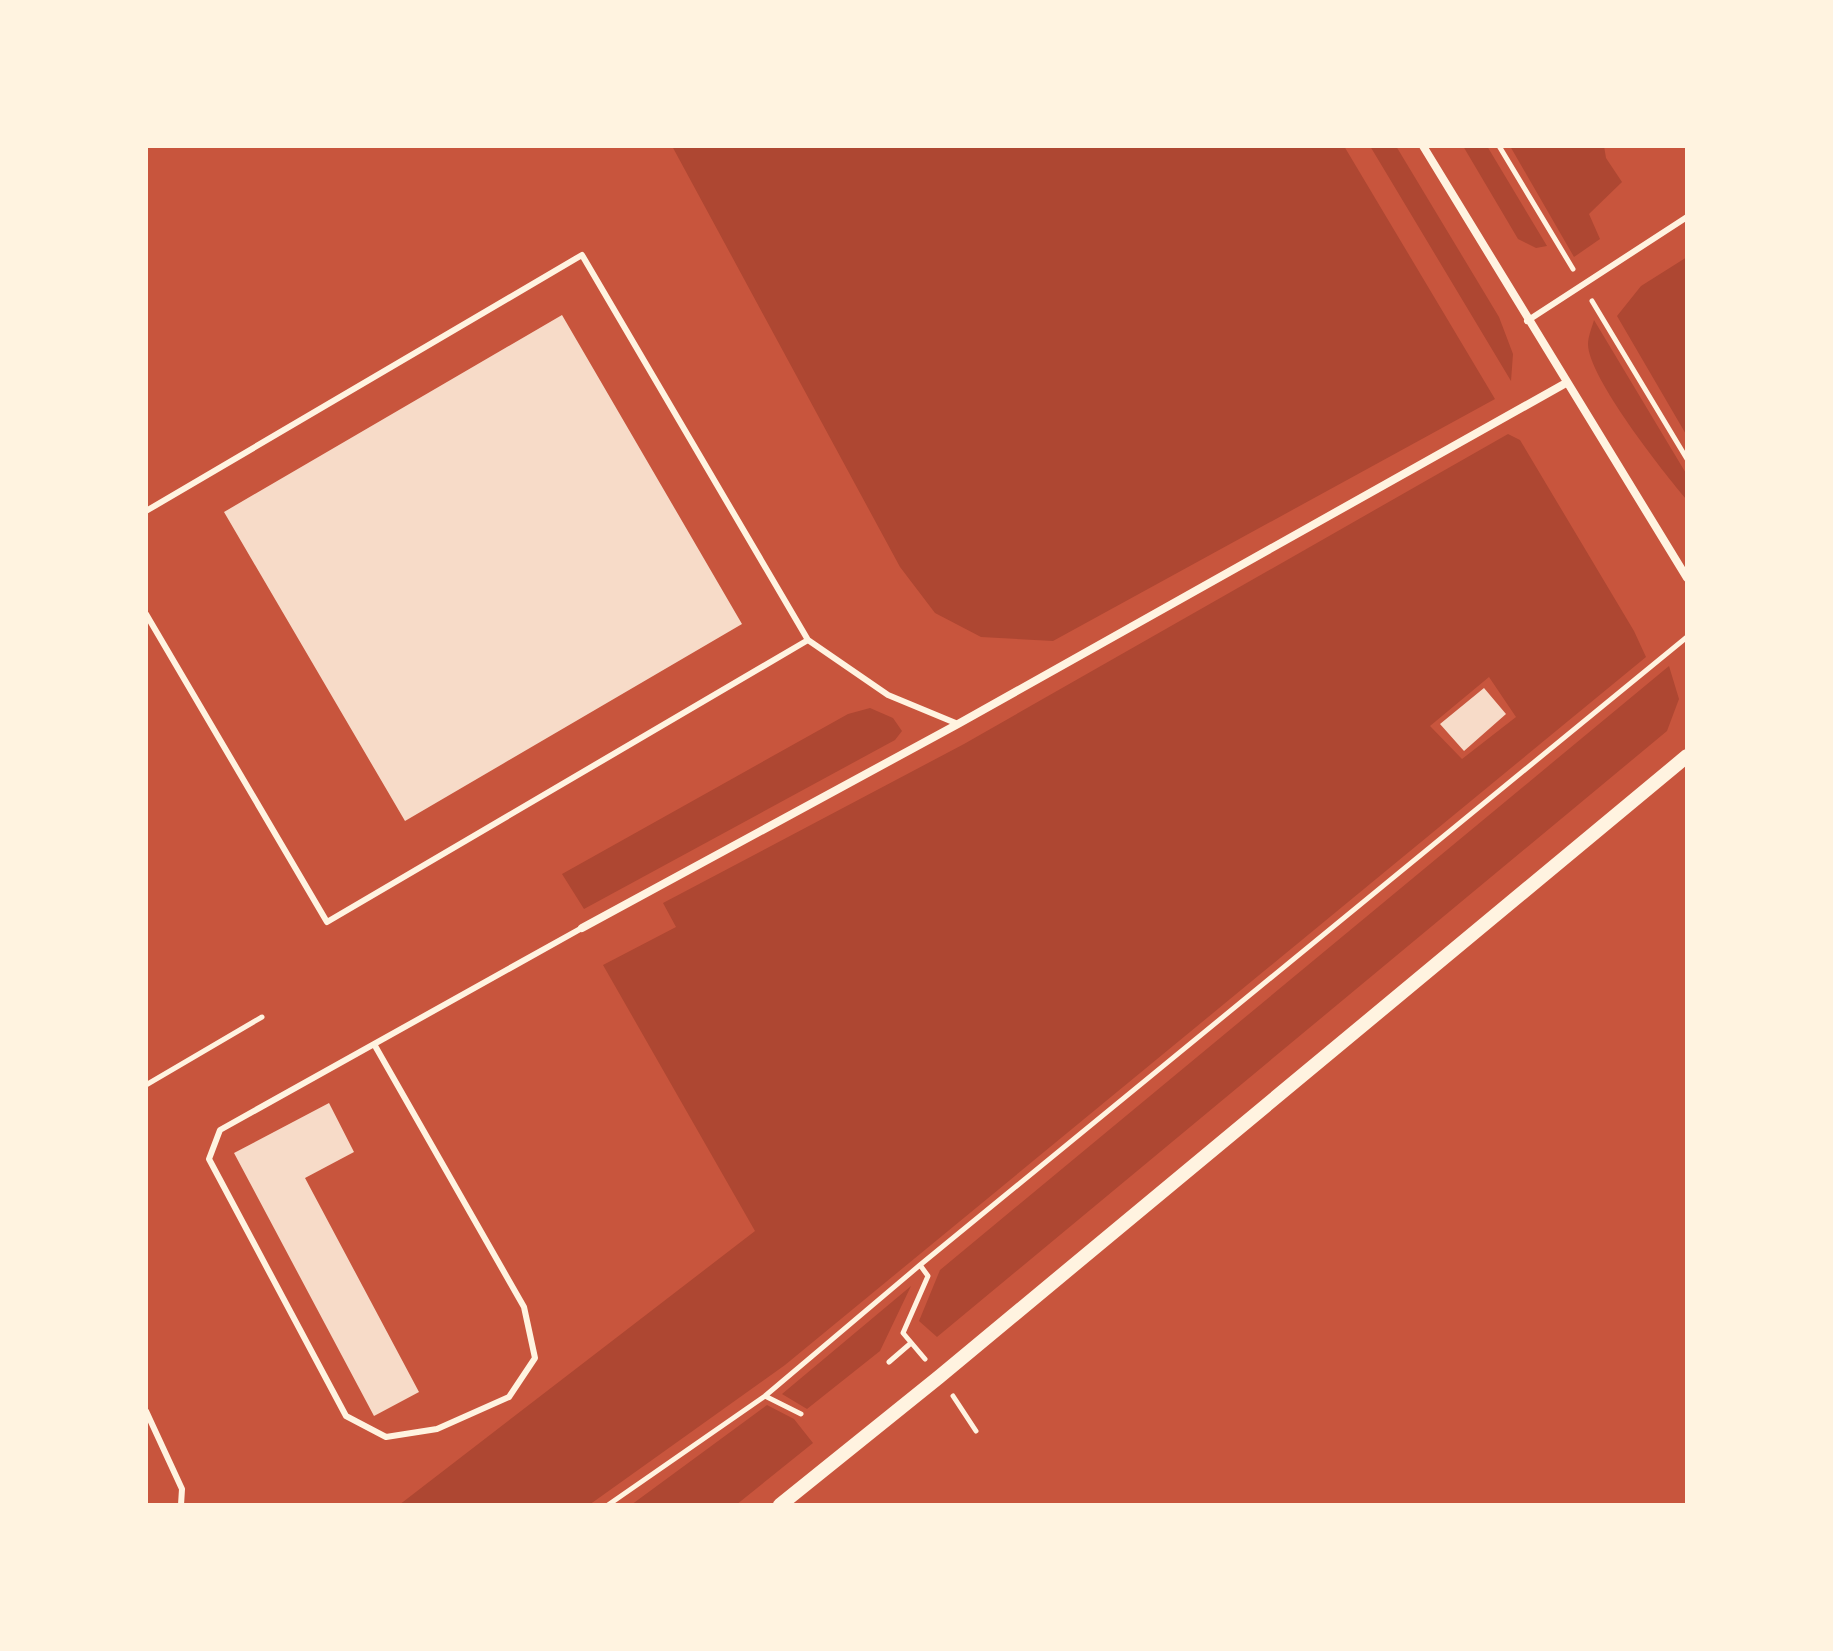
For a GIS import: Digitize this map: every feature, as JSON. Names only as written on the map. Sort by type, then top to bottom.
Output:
[{"type":"street","points":[[1423,146],[1527,321],[1687,578]]},
{"type":"street","points":[[582,928],[958,724],[1566,383]]},
{"type":"street","points":[[780,1505],[1687,756]]},
{"type":"lane","points":[[1527,321],[1687,217]]},
{"type":"lane","points":[[146,511],[582,255],[808,640],[888,695],[958,724]]},
{"type":"lane","points":[[146,614],[327,922],[808,640]]},
{"type":"lane","points":[[374,1044],[524,1307],[535,1358],[509,1397],[437,1429],[386,1437],[346,1416],[209,1159],[220,1130],[374,1044],[582,928]]},
{"type":"lane","points":[[146,1411],[182,1489],[181,1505]]},
{"type":"path","points":[[608,1505],[765,1396],[920,1265],[1687,637]]},
{"type":"path","points":[[146,1085],[262,1017]]},
{"type":"path","points":[[889,1362],[911,1343]]},
{"type":"path","points":[[765,1396],[801,1414]]},
{"type":"shaded area","points":[[672,146],[1344,146],[1495,399],[1053,641],[981,637],[935,613],[900,567]]},
{"type":"shaded area","points":[[1370,146],[1396,146],[1499,317],[1513,354],[1511,381]]},
{"type":"shaded area","points":[[1463,146],[1487,146],[1547,246],[1536,248],[1518,239]]},
{"type":"shaded area","points":[[1510,146],[1604,146],[1606,158],[1622,182],[1589,214],[1600,239],[1574,257]]},
{"type":"shaded area","points":[[1687,257],[1687,436],[1617,316],[1641,286]]},
{"type":"shaded area","points":[[1594,320],[1687,475],[1687,500],[1629,424],[1600,378],[1588,344]]},
{"type":"shaded area","points":[[1508,434],[1520,440],[1634,631],[1646,657],[785,1365],[589,1505],[399,1505],[755,1231],[603,965],[676,927],[663,903],[964,744]],"holes":[[[1489,677],[1516,717],[1462,759],[1430,726]]]},
{"type":"shaded area","points":[[1669,666],[1679,699],[1667,731],[937,1337],[919,1321],[940,1270]]},
{"type":"shaded area","points":[[870,708],[893,718],[902,731],[895,740],[584,909],[562,874],[848,714]]},
{"type":"shaded area","points":[[911,1286],[880,1351],[807,1409],[782,1394]]},
{"type":"shaded area","points":[[767,1405],[794,1419],[813,1443],[736,1505],[631,1505]]},
{"type":"building","points":[[562,315],[742,624],[405,821],[224,512]]},
{"type":"building","points":[[1484,688],[1506,714],[1464,751],[1440,724]]},
{"type":"building","points":[[329,1103],[354,1152],[305,1178],[419,1392],[374,1416],[234,1153]]}]
